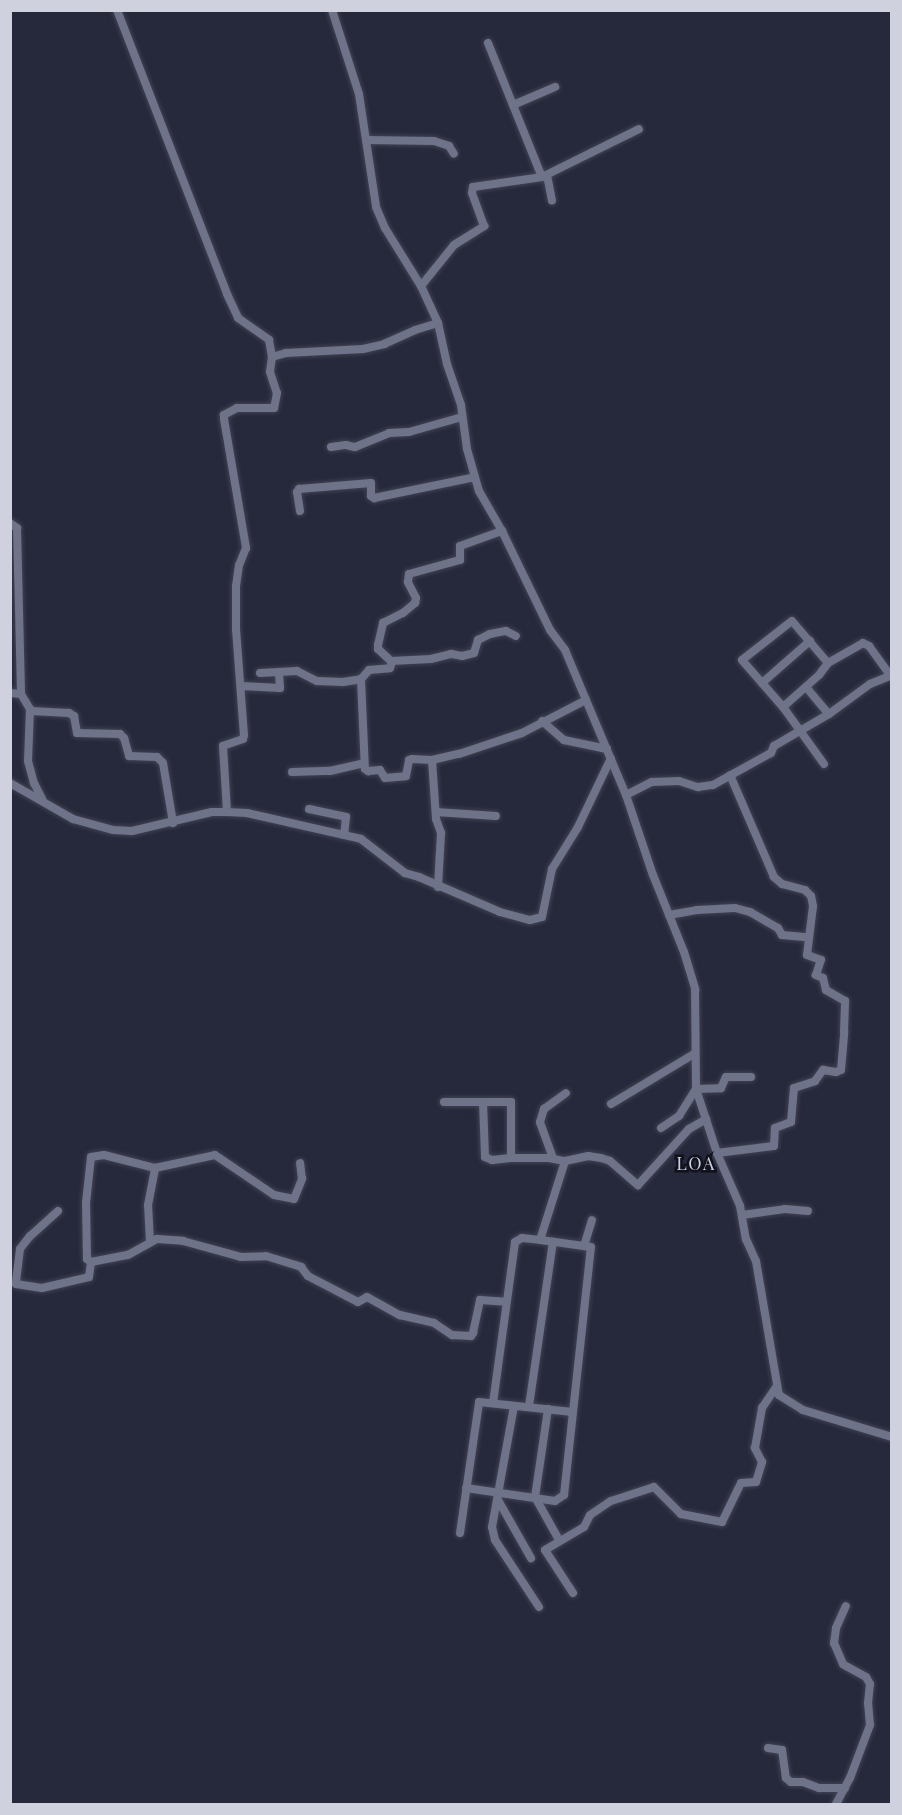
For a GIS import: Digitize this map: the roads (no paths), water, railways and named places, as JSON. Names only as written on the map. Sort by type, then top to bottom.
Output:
[{"type":"street","points":[[117,10],[238,318],[269,340],[272,357],[270,372],[277,393],[274,408],[237,408],[224,415],[246,548],[239,564],[236,586],[236,629],[244,735],[243,739],[223,746],[227,812]]},
{"type":"street","points":[[332,10],[354,73],[371,184],[380,218],[421,286],[438,323],[447,364],[461,405],[466,449],[475,477],[488,509],[502,531],[549,630],[565,650],[626,795],[684,952],[695,988],[696,1089],[717,1153],[742,1215],[746,1239],[756,1261],[762,1283],[779,1395],[803,1410],[891,1437]]},
{"type":"street","points":[[488,43],[544,176],[552,201]]},
{"type":"street","points":[[513,105],[555,87]]},
{"type":"street","points":[[421,286],[454,245],[484,226],[472,193],[473,188],[544,176],[639,129]]},
{"type":"street","points":[[366,140],[434,141],[449,146],[454,154]]},
{"type":"street","points":[[272,357],[286,353],[363,349],[384,344],[415,330],[438,323]]},
{"type":"street","points":[[331,447],[346,445],[355,447],[389,433],[412,431],[462,417]]},
{"type":"street","points":[[300,511],[297,492],[299,489],[371,483],[371,496],[374,498],[475,477]]},
{"type":"street","points":[[10,523],[17,528],[15,650],[20,672],[21,694],[31,711],[28,761],[34,783],[44,801]]},
{"type":"street","points":[[502,531],[460,546],[460,560],[409,574],[408,582],[416,603],[403,614],[383,623],[378,645],[379,651],[391,661],[392,667],[369,670],[361,679],[364,763],[367,771],[380,770],[387,778],[406,776],[409,760],[432,759],[522,734],[585,700]]},
{"type":"street","points":[[824,764],[783,707],[742,660],[790,621],[795,622],[828,663]]},
{"type":"street","points":[[391,661],[431,659],[450,654],[462,656],[474,652],[478,640],[484,636],[501,631],[516,636]]},
{"type":"street","points":[[762,683],[810,641]]},
{"type":"street","points":[[626,795],[652,782],[679,781],[704,787],[771,753],[774,746],[830,714],[870,684],[891,675],[869,646],[863,643],[828,663],[783,707]]},
{"type":"street","points":[[260,673],[297,671],[321,681],[361,679]]},
{"type":"street","points":[[10,673],[20,672]]},
{"type":"street","points":[[242,686],[280,688],[279,672]]},
{"type":"street","points":[[806,687],[830,714]]},
{"type":"street","points":[[10,693],[21,694]]},
{"type":"street","points":[[31,711],[69,713],[74,716],[77,733],[120,734],[124,738],[129,756],[157,757],[163,763],[173,823]]},
{"type":"street","points":[[542,722],[564,740],[607,749]]},
{"type":"street","points":[[10,783],[73,819],[113,830],[132,831],[212,812],[227,812],[247,813],[361,839],[405,873],[500,912],[530,920],[542,917],[552,870],[578,827],[611,758]]},
{"type":"street","points":[[432,759],[436,812],[441,833],[438,887]]},
{"type":"street","points":[[292,772],[330,771],[364,763]]},
{"type":"street","points":[[717,1153],[772,1147],[776,1127],[791,1122],[794,1088],[815,1081],[821,1071],[838,1072],[842,1066],[845,1001],[825,990],[823,978],[816,975],[822,961],[807,955],[807,937],[813,906],[811,896],[805,890],[782,884],[774,877],[729,775]]},
{"type":"street","points":[[309,809],[346,816],[344,835]]},
{"type":"street","points":[[436,812],[496,816]]},
{"type":"street","points":[[669,915],[697,910],[735,908],[750,912],[778,928],[782,935],[807,937]]},
{"type":"street","points":[[611,1104],[694,1054]]},
{"type":"street","points":[[696,1089],[721,1089],[726,1077],[751,1077]]},
{"type":"street","points":[[661,1128],[679,1116],[696,1089]]},
{"type":"street","points":[[553,1158],[540,1122],[544,1109],[566,1093]]},
{"type":"street","points":[[444,1102],[509,1101],[513,1103],[511,1158]]},
{"type":"street","points":[[483,1102],[485,1157],[492,1160],[553,1158],[565,1161],[588,1156],[601,1158],[610,1161],[638,1185],[689,1129],[706,1119]]},
{"type":"street","points":[[91,1262],[87,1259],[86,1206],[90,1158],[106,1155],[155,1168],[215,1155],[274,1195],[294,1199],[302,1181],[300,1163]]},
{"type":"street","points":[[540,1240],[565,1161]]},
{"type":"street","points":[[150,1242],[148,1205],[155,1168]]},
{"type":"street","points":[[742,1215],[785,1209],[808,1211]]},
{"type":"street","points":[[58,1211],[30,1236],[20,1249],[20,1265],[15,1282],[42,1288],[87,1278],[91,1262]]},
{"type":"street","points":[[584,1246],[592,1220]]},
{"type":"street","points":[[91,1262],[128,1255],[157,1239],[179,1240],[238,1257],[266,1257],[301,1267],[308,1276],[358,1302],[368,1298],[400,1315],[436,1324],[450,1334],[470,1336],[478,1301],[506,1302]]},
{"type":"street","points":[[466,1488],[499,1496],[535,1497],[555,1501],[564,1495],[591,1247],[540,1240],[516,1240],[494,1403]]},
{"type":"street","points":[[529,1406],[553,1242]]},
{"type":"street","points":[[573,1593],[545,1550],[584,1527],[589,1516],[609,1502],[650,1487],[656,1488],[681,1514],[722,1522],[740,1484],[756,1482],[762,1462],[755,1448],[762,1408],[777,1386]]},
{"type":"street","points":[[460,1533],[479,1402],[572,1412]]},
{"type":"street","points":[[514,1406],[492,1527],[495,1540],[539,1607]]},
{"type":"street","points":[[548,1409],[535,1497],[559,1540]]},
{"type":"street","points":[[499,1496],[531,1558]]},
{"type":"street","points":[[836,1804],[845,1788],[869,1728],[868,1703],[871,1690],[866,1677],[843,1664],[835,1647],[835,1632],[846,1606]]},
{"type":"street","points":[[768,1748],[782,1750],[786,1777],[791,1782],[803,1782],[816,1788],[845,1788]]},
{"type":"district","name":"LOA","points":[[696,1163]]}]
